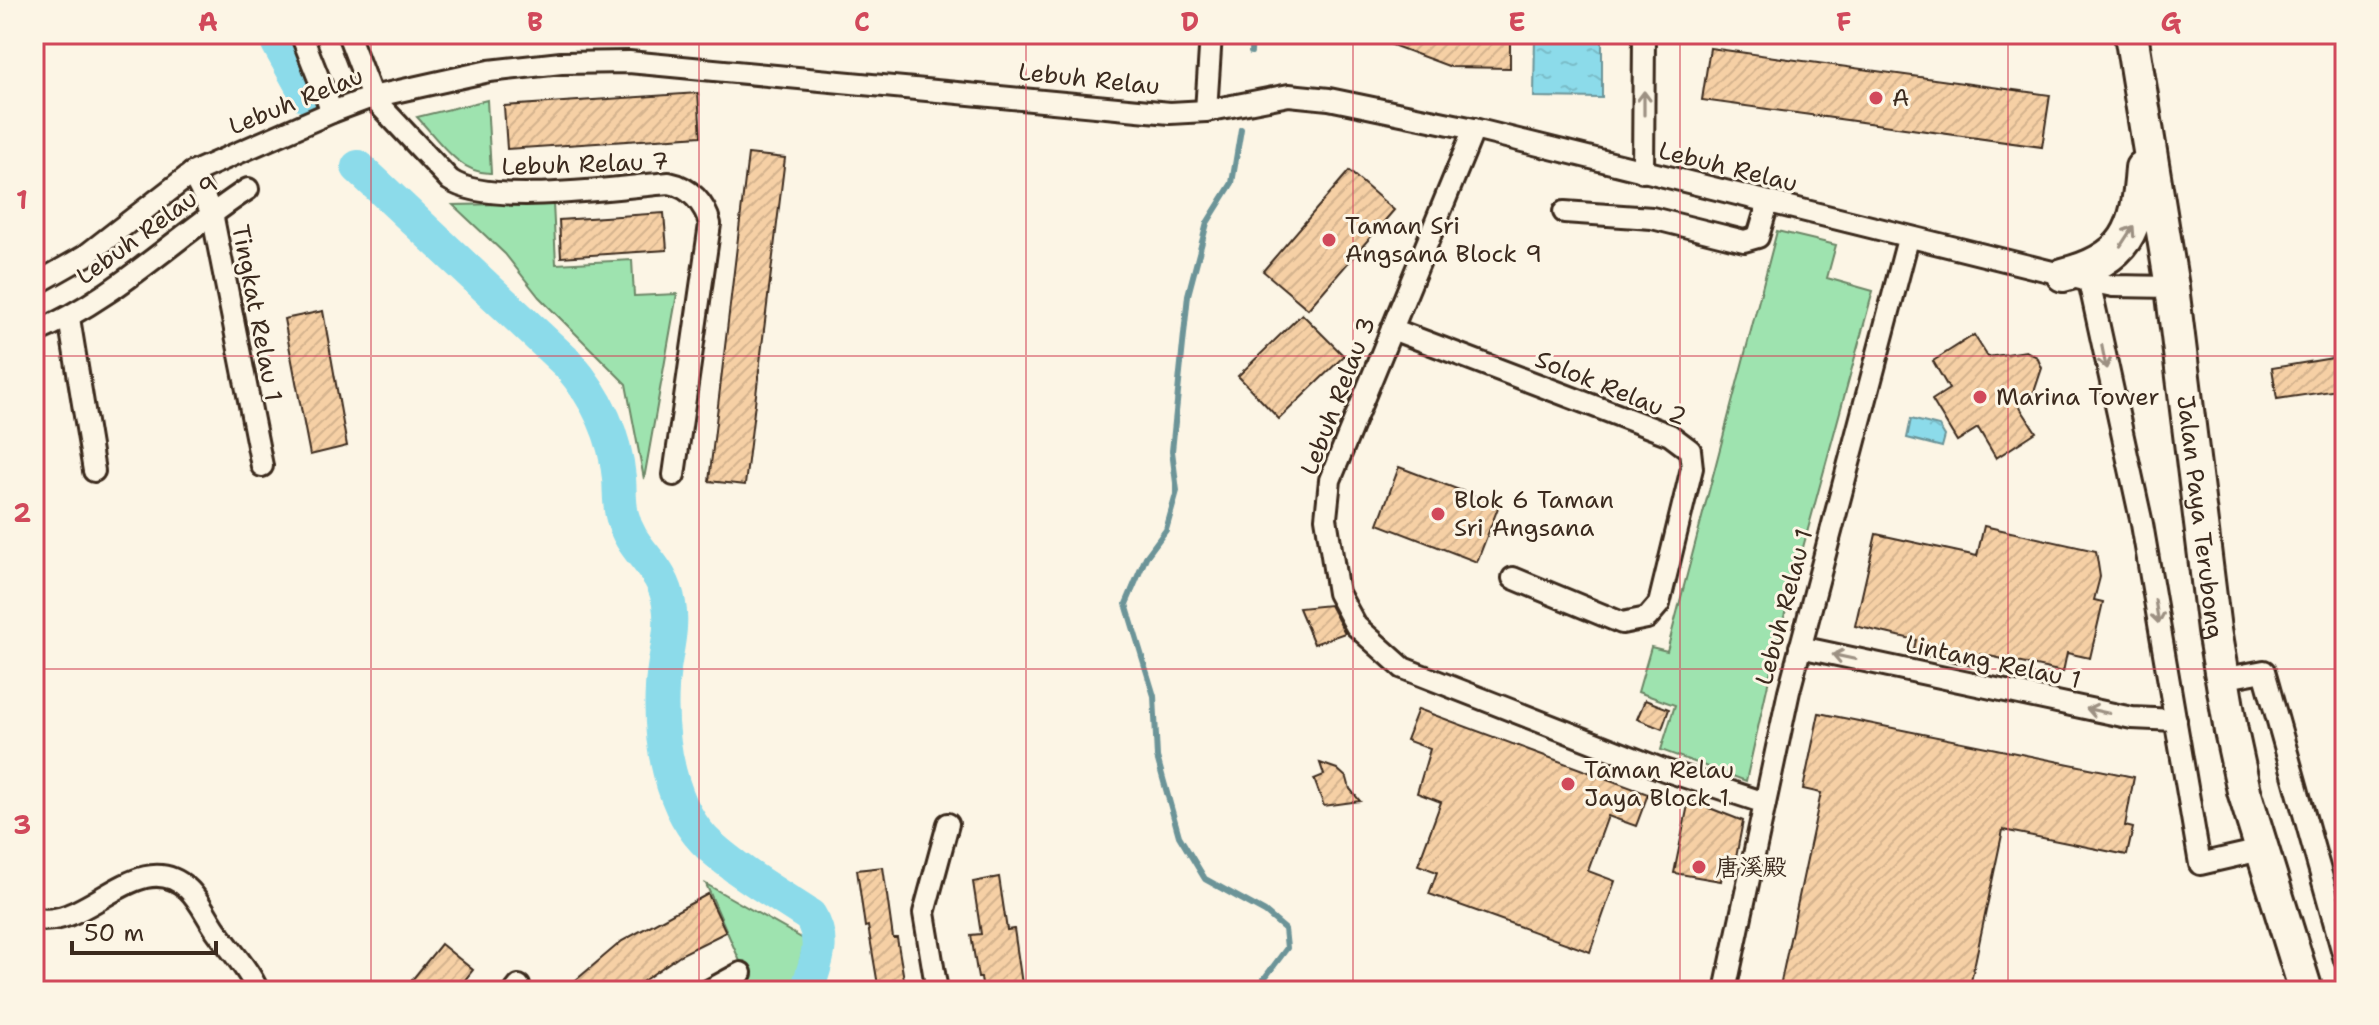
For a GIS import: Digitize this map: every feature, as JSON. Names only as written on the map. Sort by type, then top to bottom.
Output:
[{"type":"main road","name":"Jalan Paya Terubong","points":[[2131,34],[2172,287],[2221,679],[2241,776],[2261,850],[2306,991]]},
{"type":"main road","points":[[2076,278],[2112,254],[2133,227],[2139,206],[2145,118]]},
{"type":"street","points":[[301,34],[332,112]]},
{"type":"street","points":[[348,34],[372,97]]},
{"type":"street","points":[[1206,111],[1211,34]]},
{"type":"street","points":[[1643,172],[1644,34]]},
{"type":"street","name":"Lebuh Relau","points":[[34,285],[85,256],[192,173],[372,97],[489,71],[561,63],[629,62],[1133,110],[1206,111],[1289,95],[1329,99],[1474,129],[1908,239],[2076,278],[2130,287],[2172,287]]},
{"type":"street","name":"Lebuh Relau 7","points":[[372,97],[450,180],[463,189],[516,193],[669,183],[677,185],[706,208],[710,224],[674,475]]},
{"type":"street","name":"Lebuh Relau 3","points":[[1474,129],[1330,480],[1326,498],[1333,575],[1338,593],[1356,626],[1403,668],[1664,770],[1765,803]]},
{"type":"street","name":"Tingkat Relau 1","points":[[192,173],[212,213],[262,466]]},
{"type":"street","name":"Lebuh Relau 9","points":[[34,333],[69,318],[248,189]]},
{"type":"street","points":[[1564,212],[1652,218],[1744,241],[1758,237],[1768,203]]},
{"type":"street","name":"Lebuh Relau 1","points":[[1725,991],[1800,647],[1908,239]]},
{"type":"street","points":[[2076,278],[2142,524],[2200,864],[2261,850]]},
{"type":"street","points":[[69,318],[94,471]]},
{"type":"street","name":"Solok Relau 2","points":[[1392,329],[1670,435],[1690,450],[1692,468],[1659,604],[1647,618],[1622,623],[1513,578]]},
{"type":"street","name":"Lintang Relau 1","points":[[1800,647],[2132,718],[2176,720]]},
{"type":"street","points":[[2221,679],[2264,671],[2345,960]]},
{"type":"street","points":[[937,991],[924,913],[948,824]]},
{"type":"street","points":[[34,918],[46,922],[70,915],[134,879],[161,876],[187,888],[258,991]]},
{"type":"street","points":[[708,991],[741,973]]},
{"type":"green space","points":[[487,100],[491,173],[479,172],[459,161],[417,117]]},
{"type":"green space","points":[[553,203],[556,264],[632,260],[634,296],[677,294],[644,479],[626,384],[539,297],[505,254],[453,205]]},
{"type":"green space","points":[[1777,231],[1836,245],[1827,278],[1873,291],[1778,639],[1746,781],[1661,750],[1675,705],[1638,692],[1651,647],[1667,651]]},
{"type":"green space","points":[[706,884],[805,940],[793,991],[753,991]]},
{"type":"water","points":[[1535,34],[1602,34],[1602,98],[1534,97]]},
{"type":"water","points":[[1911,419],[1939,426],[1945,436],[1942,447],[1907,438]]},
{"type":"building","points":[[1363,34],[1510,34],[1510,68],[1451,67]]},
{"type":"building","name":"A","points":[[1710,48],[2050,95],[2042,147],[1702,100]]},
{"type":"building","points":[[698,93],[701,136],[507,149],[504,106]]},
{"type":"building","points":[[748,154],[785,158],[745,485],[709,481]]},
{"type":"building","name":"Taman Sri Angsana Block 9","points":[[1349,171],[1394,210],[1308,309],[1263,271]]},
{"type":"building","points":[[664,213],[667,250],[561,257],[559,220]]},
{"type":"building","points":[[323,311],[347,446],[310,455],[284,319]]},
{"type":"building","points":[[1302,314],[1344,356],[1279,419],[1238,376]]},
{"type":"building","name":"Marina Tower","points":[[1974,335],[1988,357],[2026,351],[2037,357],[2042,368],[2034,392],[2017,403],[2036,432],[1996,458],[1978,428],[1957,441],[1932,400],[1949,389],[1933,361]]},
{"type":"building","points":[[2345,356],[2345,389],[2277,399],[2272,368]]},
{"type":"building","name":"Blok 6 Taman Sri Angsana","points":[[1399,467],[1499,505],[1477,562],[1378,524]]},
{"type":"building","points":[[1984,526],[2096,551],[2100,577],[2094,600],[2103,602],[2090,658],[2067,653],[2063,672],[1980,654],[1977,667],[1913,653],[1916,640],[1855,626],[1876,534],[1977,556]]},
{"type":"building","points":[[1330,605],[1345,633],[1314,644],[1299,608]]},
{"type":"building","points":[[1645,700],[1669,709],[1662,729],[1637,719]]},
{"type":"building","points":[[1418,709],[1648,794],[1636,826],[1608,816],[1588,871],[1615,881],[1590,952],[1429,894],[1437,872],[1418,865],[1441,802],[1417,793],[1430,749],[1406,740]]},
{"type":"building","points":[[1819,713],[2134,777],[2125,826],[2133,828],[2127,855],[2003,830],[1969,991],[1779,991],[1821,793],[1803,789]]},
{"type":"building","points":[[1320,763],[1337,769],[1347,778],[1350,789],[1360,801],[1324,806],[1314,779],[1324,775]]},
{"type":"building","points":[[1689,800],[1743,821],[1735,863],[1724,862],[1721,881],[1674,873]]},
{"type":"building","points":[[883,867],[893,938],[897,938],[906,991],[879,991],[868,926],[865,927],[857,870]]},
{"type":"building","points":[[999,877],[1007,930],[1014,929],[1023,991],[983,991],[981,978],[978,978],[971,935],[981,934],[973,882]]},
{"type":"building","points":[[708,894],[726,932],[680,955],[629,991],[563,991],[622,941]]},
{"type":"building","points":[[441,944],[473,970],[456,991],[403,991]]},
{"type":"waterway","points":[[273,34],[308,97]]},
{"type":"waterway","points":[[1251,52],[1252,34]]},
{"type":"waterway","points":[[1241,129],[1232,183],[1207,223],[1188,295],[1172,451],[1177,491],[1166,530],[1146,557],[1126,604],[1154,696],[1157,757],[1179,836],[1205,879],[1265,912],[1285,929],[1287,948],[1255,991]]},
{"type":"waterway","points":[[358,167],[568,364],[596,403],[609,431],[617,462],[621,510],[626,528],[660,578],[669,604],[670,625],[662,708],[665,751],[676,794],[696,831],[710,846],[810,916],[819,944],[807,991]]},
{"type":"place","name":"A","points":[[1876,98]]},
{"type":"place","name":"Taman Sri Angsana Block 9","points":[[1329,240]]},
{"type":"place","name":"Marina Tower","points":[[1980,397]]},
{"type":"place","name":"Blok 6 Taman Sri Angsana","points":[[1438,514]]},
{"type":"place","name":"Taman Relau Jaya Block 1","points":[[1568,784]]},
{"type":"place","name":"唐溪殿","points":[[1699,867]]}]
